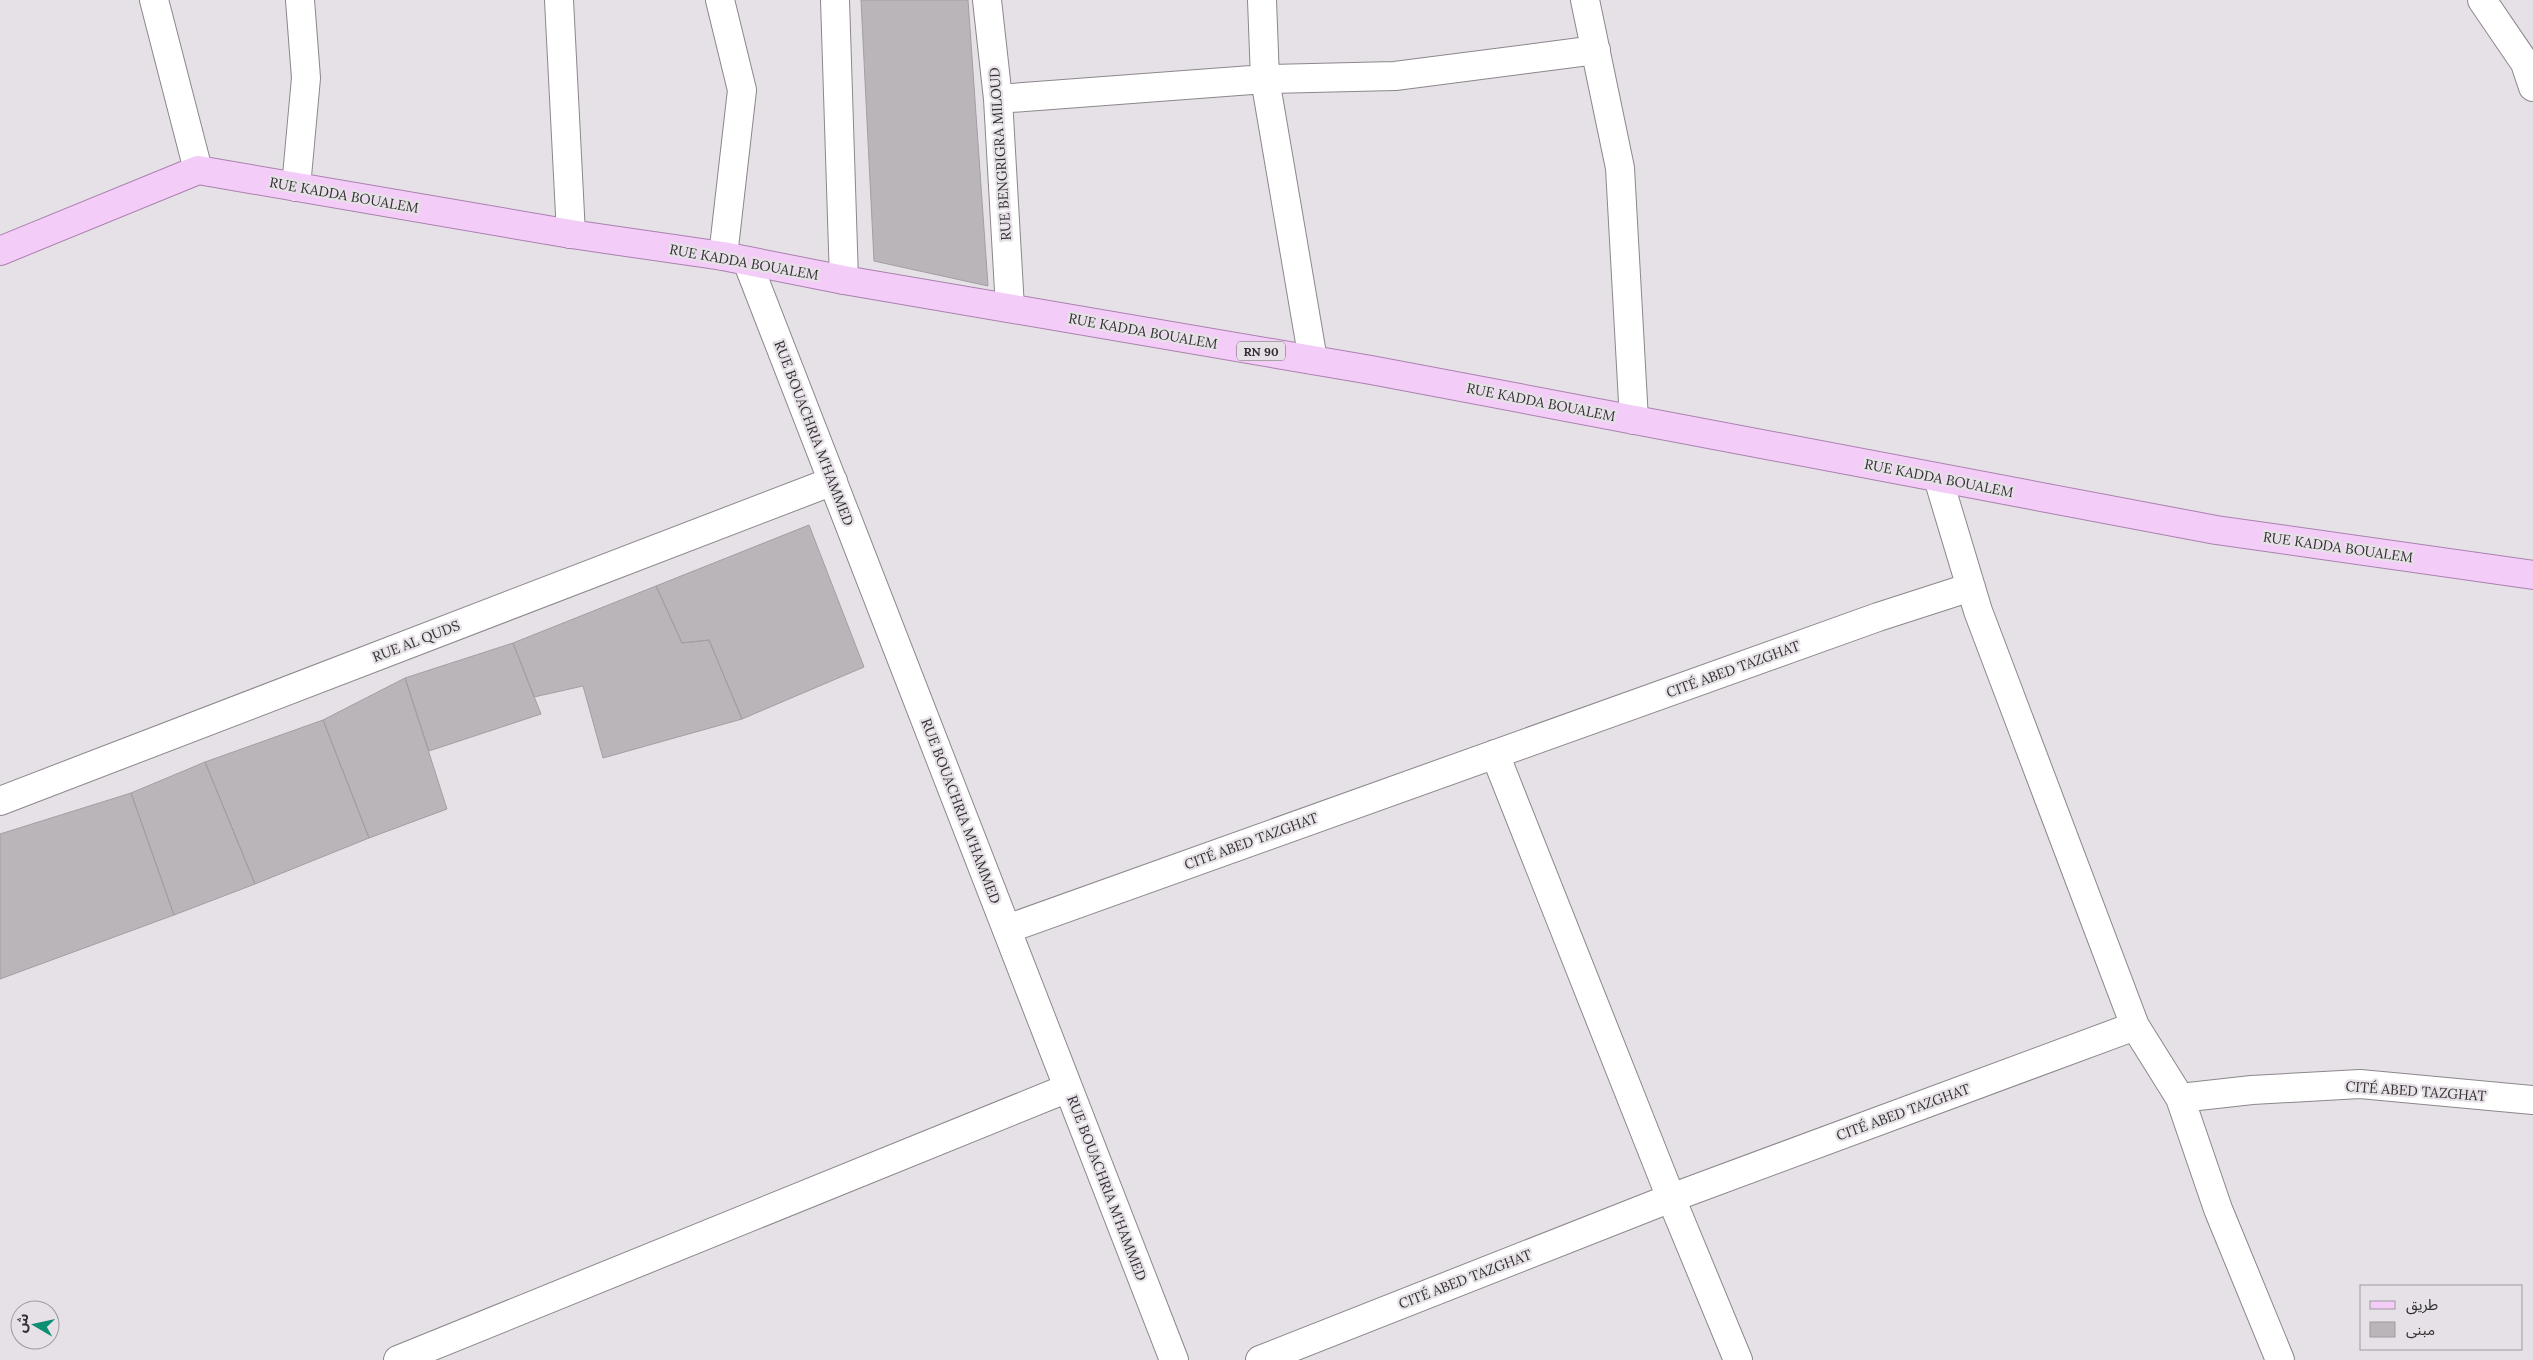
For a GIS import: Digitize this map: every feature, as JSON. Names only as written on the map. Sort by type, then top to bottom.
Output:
[{"type":"main road","name":"RUE KADDA BOUALEM","points":[[198,170],[571,234],[735,259],[844,280],[1313,360],[2216,530],[2533,575]]},
{"type":"main road","points":[[0,251],[198,170]]},
{"type":"street","points":[[154,0],[198,170]]},
{"type":"street","points":[[296,187],[306,78],[300,0]]},
{"type":"street","points":[[559,0],[571,234]]},
{"type":"street","points":[[720,0],[742,90],[735,259]]},
{"type":"street","points":[[835,0],[844,280]]},
{"type":"street","name":"RUE BENGRIGRA MILOUD","points":[[988,0],[998,99],[1010,308]]},
{"type":"street","points":[[1262,0],[1266,78],[1313,360]]},
{"type":"street","points":[[1585,0],[1620,168],[1634,420]]},
{"type":"street","points":[[2482,0],[2525,63],[2533,87]]},
{"type":"street","points":[[998,99],[1266,78],[1395,76],[1596,50]]},
{"type":"street","name":"RUE BOUACHRIA M'HAMMED","points":[[735,259],[833,481],[1174,1360]]},
{"type":"street","points":[[1938,478],[1971,587],[2135,1026],[2180,1098],[2218,1209],[2280,1360]]},
{"type":"street","name":"RUE AL QUDS","points":[[0,801],[833,481]]},
{"type":"street","name":"CITÉ ABED TAZGHAT","points":[[1007,929],[1878,617],[1971,587]]},
{"type":"street","points":[[1496,754],[1671,1198],[1738,1360]]},
{"type":"street","name":"CITÉ ABED TAZGHAT","points":[[1260,1360],[1671,1198],[2135,1026]]},
{"type":"street","name":"CITÉ ABED TAZGHAT","points":[[2180,1098],[2252,1090],[2360,1084],[2533,1100]]},
{"type":"street","points":[[398,1360],[1068,1088]]},
{"type":"building","points":[[861,0],[968,0],[988,286],[874,261]]},
{"type":"building","points":[[809,525],[864,667],[742,719],[709,640],[682,643],[656,586]]},
{"type":"building","points":[[656,586],[682,643],[709,640],[742,719],[603,758],[583,686],[534,697],[513,643]]},
{"type":"building","points":[[513,643],[541,714],[429,751],[405,678]]},
{"type":"building","points":[[405,678],[447,809],[369,838],[323,720]]},
{"type":"building","points":[[323,720],[369,838],[255,884],[205,762]]},
{"type":"building","points":[[205,762],[255,884],[174,915],[131,793]]},
{"type":"building","points":[[131,793],[174,915],[0,979],[0,834]]}]
